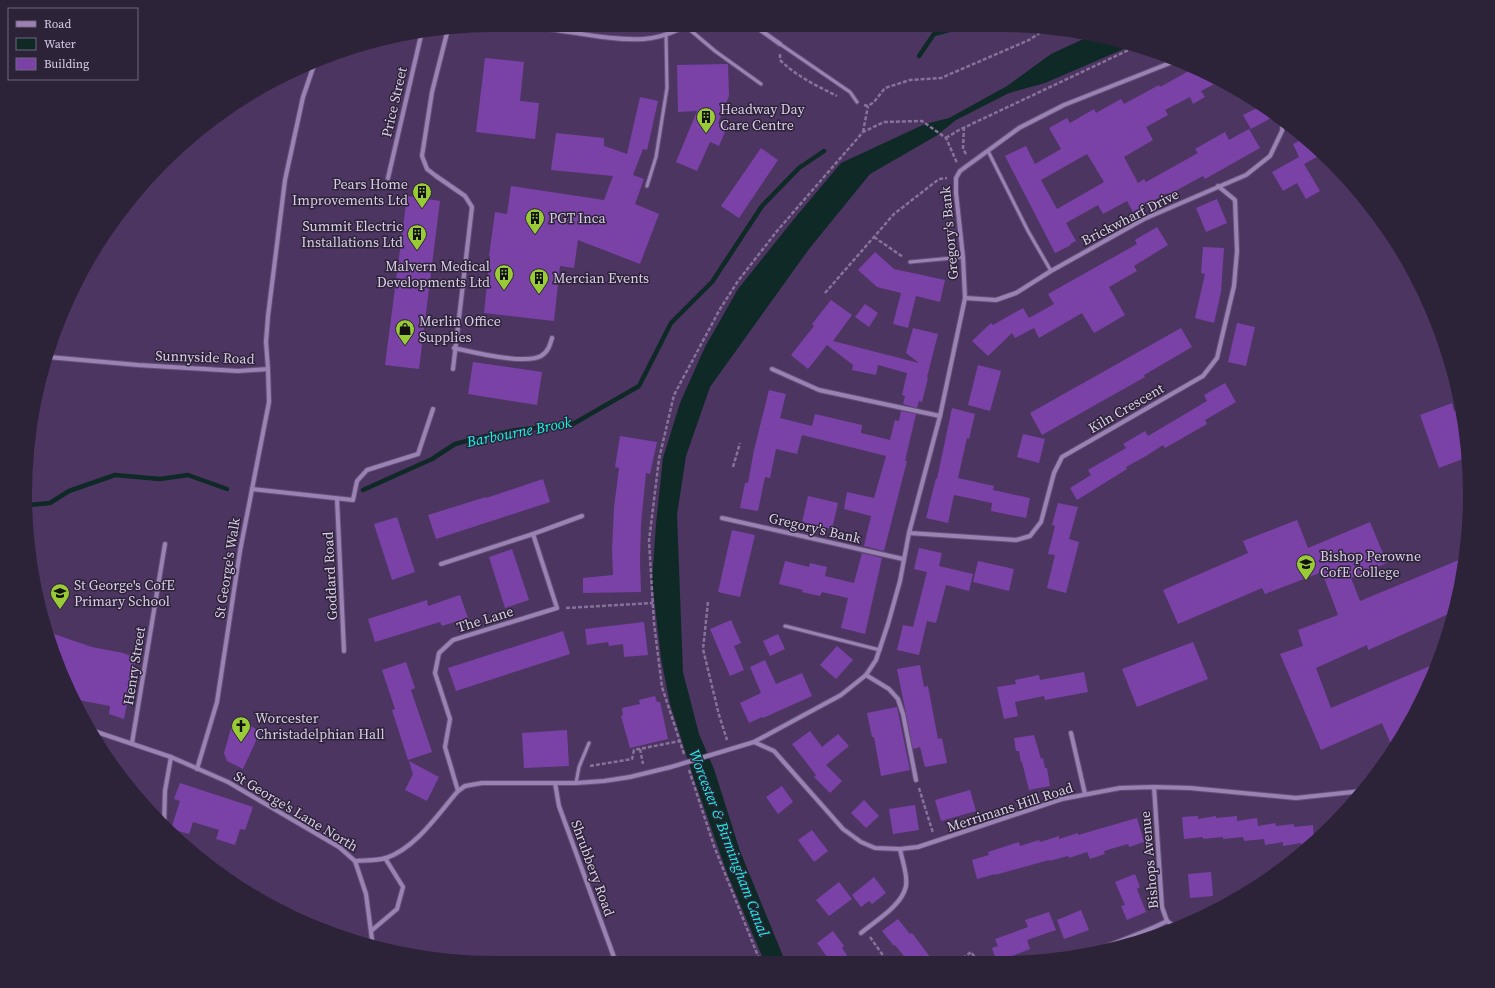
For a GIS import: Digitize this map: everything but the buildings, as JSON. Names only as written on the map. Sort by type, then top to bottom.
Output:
[{"type":"street","points":[[572,32],[623,39],[645,39],[666,35],[673,32]]},
{"type":"street","points":[[763,32],[780,44]]},
{"type":"street","points":[[447,35],[432,92],[422,156],[427,169],[465,196],[472,207],[454,348],[453,369]]},
{"type":"street","name":"Price Street","points":[[388,178],[421,38]]},
{"type":"street","name":"Gregory's Bank","points":[[754,742],[841,695],[866,675],[876,660],[880,650],[900,581],[909,533],[940,416],[965,298],[963,257],[956,193],[956,178],[960,171],[1019,128],[1064,104],[1168,64]]},
{"type":"street","name":"Sunnyside Road","points":[[53,358],[138,366],[238,372],[268,369],[266,342],[268,316],[285,180],[303,97],[312,69]]},
{"type":"street","name":"Brickwharf Drive","points":[[965,298],[996,300],[1016,293],[1051,271],[1144,219],[1246,175],[1270,156],[1283,127]]},
{"type":"street","name":"Kiln Crescent","points":[[909,533],[1016,540],[1030,536],[1041,522],[1054,473],[1062,457],[1203,376],[1217,358],[1234,286],[1236,258],[1235,200],[1218,186]]},
{"type":"street","points":[[454,348],[486,355],[523,359],[540,356],[549,349],[552,338]]},
{"type":"street","name":"St George's Walk","points":[[197,769],[217,702],[240,551],[269,402],[268,369]]},
{"type":"street","points":[[772,369],[819,390],[940,416]]},
{"type":"street","points":[[252,489],[353,500],[357,480],[367,470],[418,454],[432,409]]},
{"type":"street","name":"Goddard Road","points":[[337,498],[344,651]]},
{"type":"street","points":[[441,564],[533,534],[582,516]]},
{"type":"street","name":"Gregory's Bank","points":[[722,518],[903,559]]},
{"type":"street","points":[[533,534],[558,608]]},
{"type":"street","name":"Henry Street","points":[[132,743],[165,544]]},
{"type":"street","name":"The Lane","points":[[458,791],[445,747],[450,720],[435,673],[439,653],[453,640],[558,608]]},
{"type":"street","points":[[866,675],[889,689],[898,699],[903,714],[916,780]]},
{"type":"street","name":"St George's Lane North","points":[[99,732],[171,757],[228,782],[339,847],[355,861],[385,858],[404,850],[417,839],[458,791],[465,786],[482,782],[576,783],[604,781],[630,777],[671,767],[754,742]]},
{"type":"street","points":[[1071,733],[1085,794]]},
{"type":"street","name":"Merrimans Hill Road","points":[[754,742],[774,751],[843,830],[861,842],[875,848],[900,849],[918,847],[1062,799],[1120,788],[1190,788],[1296,798],[1354,792]]},
{"type":"street","points":[[164,818],[165,791],[171,757]]},
{"type":"street","name":"Shrubbery Road","points":[[555,783],[558,806],[614,956]]},
{"type":"street","name":"Bishops Avenue","points":[[1154,787],[1162,907],[1167,921],[1171,924]]},
{"type":"street","points":[[861,933],[902,898],[906,885],[900,849]]},
{"type":"street","points":[[371,931],[397,909],[403,887],[385,858]]},
{"type":"street","points":[[355,861],[366,894],[372,939]]},
{"type":"street","points":[[1133,936],[1153,929],[1167,921]]},
{"type":"lane","points":[[693,32],[715,51],[761,84]]},
{"type":"lane","points":[[647,186],[656,157],[666,88],[666,35]]},
{"type":"lane","points":[[780,44],[850,92],[857,102]]},
{"type":"lane","points":[[988,151],[1028,231],[1051,271]]},
{"type":"lane","points":[[910,262],[963,257]]},
{"type":"lane","points":[[785,626],[880,650]]},
{"type":"lane","points":[[576,783],[579,767],[589,743]]},
{"type":"path","points":[[863,132],[868,106],[874,102],[885,88],[910,80],[941,78],[1029,40],[1039,34]]},
{"type":"path","points":[[946,138],[964,127],[1128,50]]},
{"type":"path","points":[[684,755],[662,687],[654,623],[649,541],[659,459],[674,395],[720,309],[738,281],[787,219],[863,132],[884,122],[922,121],[946,138],[955,156]]},
{"type":"path","points":[[964,127],[963,149],[971,162]]},
{"type":"path","points":[[825,293],[894,214],[939,179],[956,178]]},
{"type":"path","points":[[874,237],[910,262]]},
{"type":"path","points":[[733,467],[740,442]]},
{"type":"path","points":[[708,602],[703,649],[719,715],[730,749]]},
{"type":"path","points":[[558,608],[653,603]]},
{"type":"path","points":[[579,767],[632,759],[634,750],[680,741]]},
{"type":"path","points":[[640,749],[643,762]]},
{"type":"path","points":[[689,769],[714,846],[758,956]]},
{"type":"path","points":[[916,780],[936,842]]},
{"type":"path","points":[[866,929],[884,956]]},
{"type":"path","points":[[966,956],[971,952],[974,956]]},
{"type":"water","name":"Worcester & Birmingham Canal","points":[[1082,40],[1124,49],[1045,83],[1009,93],[956,120],[936,136],[870,174],[809,249],[710,387],[686,456],[677,515],[683,672],[699,734],[714,769],[740,851],[783,956],[762,956],[727,873],[695,782],[670,704],[661,658],[652,581],[656,524],[663,458],[680,403],[705,347],[738,289],[841,163],[925,124],[949,118],[1007,86],[1051,54]]},
{"type":"waterway","name":"Barbourne Brook","points":[[919,56],[934,34],[942,32]]},
{"type":"waterway","name":"Barbourne Brook","points":[[363,490],[432,459],[455,444],[516,430],[573,424],[639,386],[671,323],[712,282],[762,206],[799,168],[824,151]]},
{"type":"waterway","name":"Barbourne Brook","points":[[32,505],[50,503],[69,491],[115,475],[160,479],[188,475],[227,489]]},
{"type":"place","name":"Headway Day Care Centre","points":[[706,134]]},
{"type":"place","name":"Pears Home Improvements Ltd","points":[[422,209]]},
{"type":"place","name":"PGT Inca","points":[[535,235]]},
{"type":"place","name":"Summit Electric Installations Ltd","points":[[417,251]]},
{"type":"place","name":"Malvern Medical Developments Ltd","points":[[504,291]]},
{"type":"place","name":"Mercian Events","points":[[539,295]]},
{"type":"place","name":"Merlin Office Supplies","points":[[405,346]]},
{"type":"place","name":"Bishop Perowne CofE College","points":[[1306,581]]},
{"type":"place","name":"St George's CofE Primary School","points":[[60,610]]},
{"type":"place","name":"Worcester Christadelphian Hall","points":[[241,743]]}]
